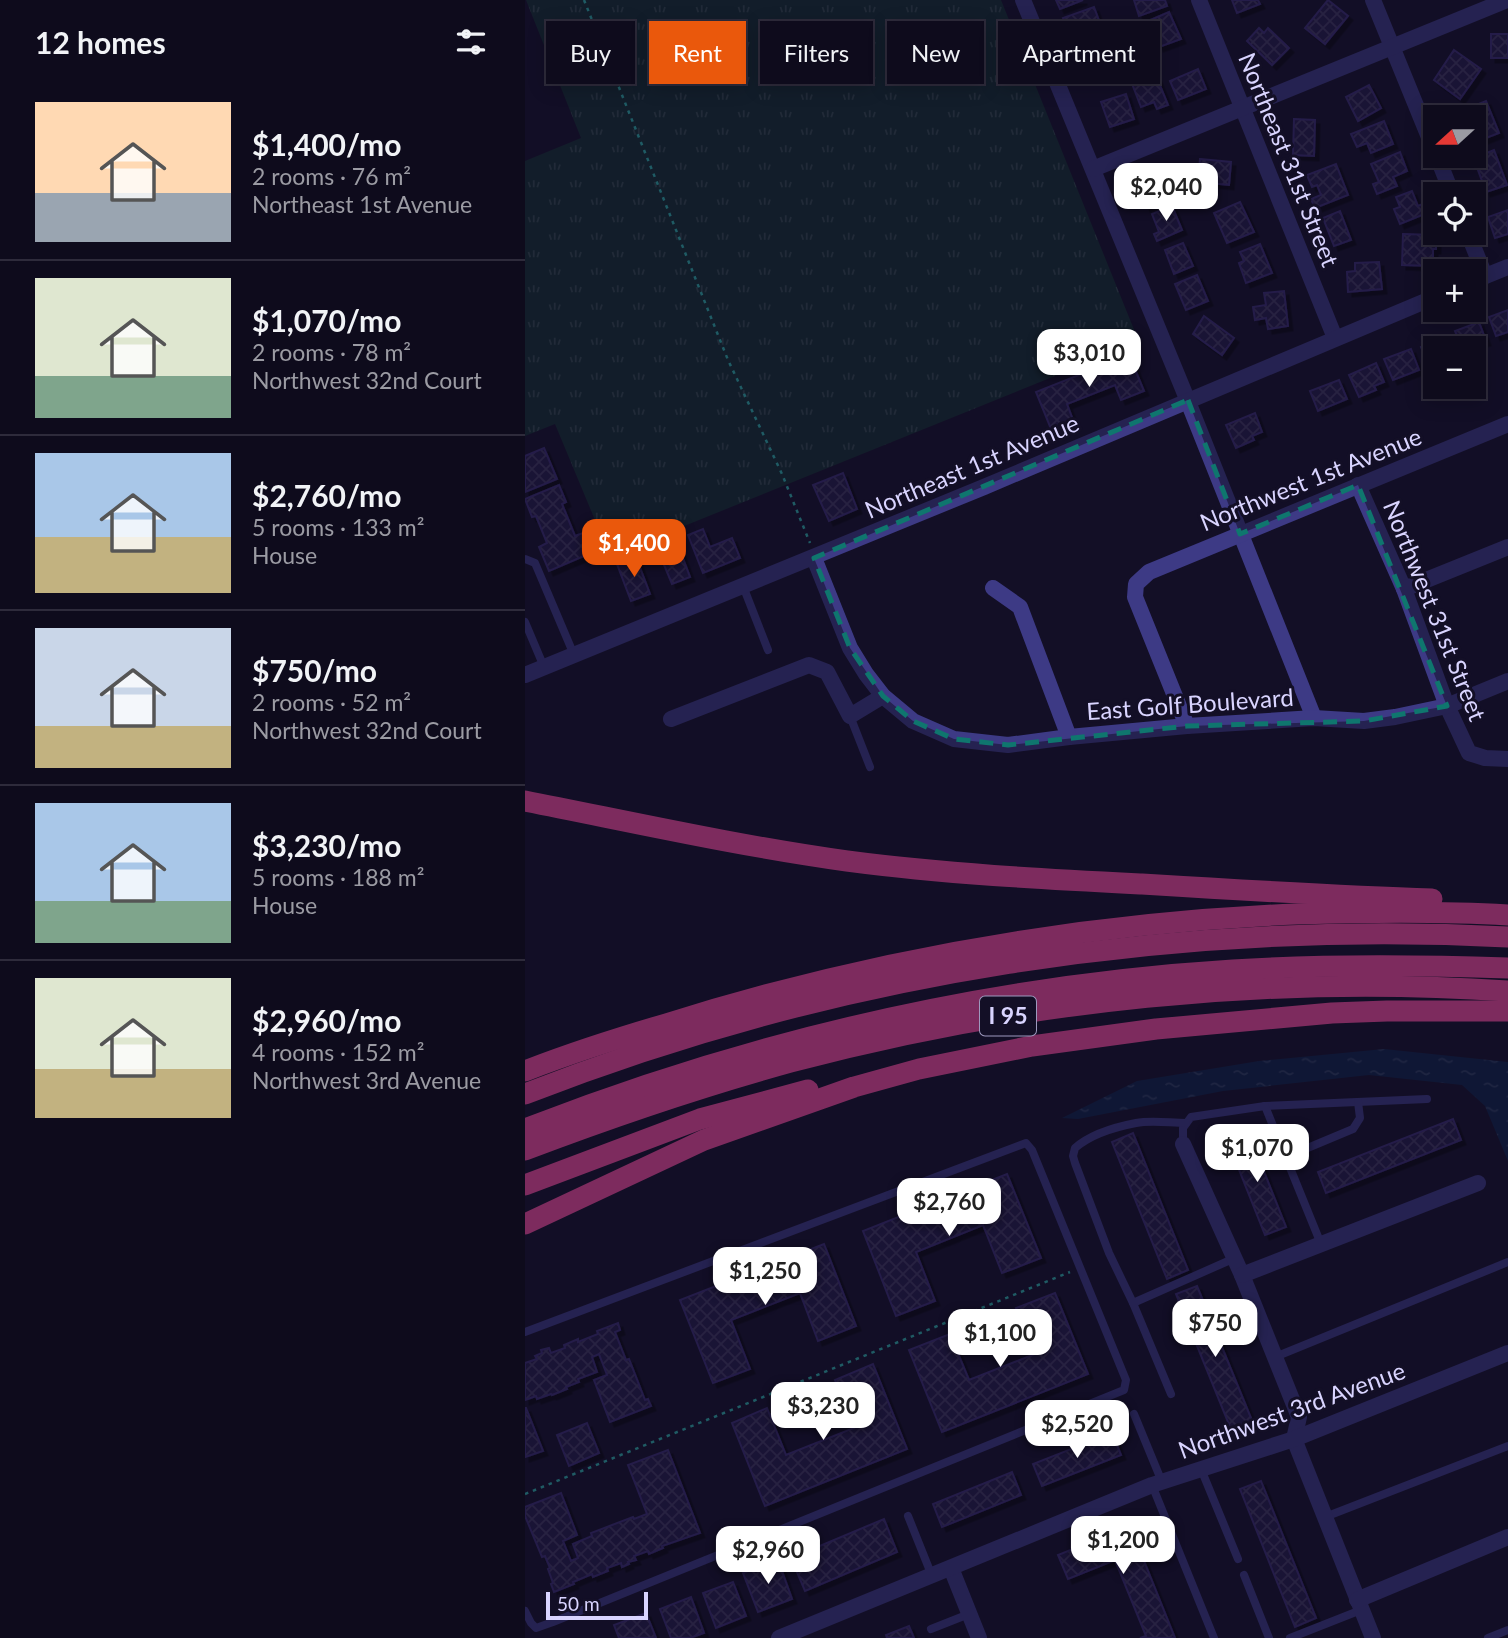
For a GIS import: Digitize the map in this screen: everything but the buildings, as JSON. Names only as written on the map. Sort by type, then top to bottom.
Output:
[{"type":"highway","points":[[525,801],[783,851],[895,866],[1043,878],[1314,894],[1508,901]]},
{"type":"highway","points":[[525,1071],[649,1029],[783,990],[858,971],[1035,938],[1186,920],[1262,916],[1340,913],[1508,915]]},
{"type":"highway","points":[[525,1094],[645,1051],[792,1009],[939,976],[1013,963],[1088,952],[1241,938],[1391,933],[1508,937]]},
{"type":"highway","points":[[525,1129],[642,1086],[785,1043],[934,1009],[1009,996],[1084,985],[1233,970],[1384,965],[1508,968]]},
{"type":"highway","name":"I 95","points":[[525,1150],[649,1105],[792,1062],[1013,1015],[1161,996],[1235,990],[1384,985],[1508,990]]},
{"type":"highway","points":[[525,1224],[704,1140],[893,1076],[1032,1046],[1156,1029],[1387,1010],[1508,1011]]},
{"type":"highway","points":[[525,1185],[700,1119],[871,1073],[893,1076]]},
{"type":"street","points":[[1023,0],[1188,400],[1314,718]]},
{"type":"street","name":"Northeast 31st Street","points":[[1199,0],[1335,338]]},
{"type":"street","points":[[1373,0],[1423,122]]},
{"type":"street","points":[[1093,169],[1507,0]]},
{"type":"street","points":[[1486,275],[1508,267]]},
{"type":"street","name":"Northeast 1st Avenue","points":[[525,675],[984,488],[1423,302]]},
{"type":"street","name":"Northwest 1st Avenue","points":[[1187,726],[1136,597],[1136,584],[1149,572],[1508,424]]},
{"type":"street","name":"Northwest 31st Street","points":[[1358,485],[1404,589],[1447,706],[1469,753],[1485,758],[1508,759]]},
{"type":"street","points":[[1404,589],[1508,547]]},
{"type":"street","name":"East Golf Boulevard","points":[[814,558],[850,649],[883,696],[912,721],[954,739],[1008,745],[1187,726],[1314,718],[1364,720],[1395,717],[1447,706],[1508,681]]},
{"type":"street","points":[[993,588],[1020,607],[1069,737]]},
{"type":"street","points":[[671,719],[809,665],[827,672],[850,716],[883,696]]},
{"type":"street","points":[[1184,1143],[1235,1258],[1299,1418],[1294,1439],[1373,1638]]},
{"type":"street","points":[[1242,1275],[1478,1182]]},
{"type":"street","name":"Northwest 3rd Avenue","points":[[779,1638],[1157,1484],[1294,1439],[1508,1353]]},
{"type":"street","points":[[1359,1605],[1508,1537]]},
{"type":"street","points":[[951,1568],[979,1638]]},
{"type":"lane","points":[[525,559],[535,563],[574,655]]},
{"type":"lane","points":[[743,586],[768,650]]},
{"type":"lane","points":[[525,622],[544,667]]},
{"type":"lane","points":[[850,716],[870,767]]},
{"type":"lane","points":[[1184,1143],[1182,1128],[1191,1117],[1265,1106],[1427,1099]]},
{"type":"lane","points":[[1286,1157],[1353,1129],[1360,1118],[1358,1102]]},
{"type":"lane","points":[[1265,1106],[1321,1244]]},
{"type":"lane","points":[[1171,1394],[1109,1252],[1075,1163],[1075,1148],[1098,1134],[1137,1123],[1186,1123]]},
{"type":"lane","points":[[525,1332],[1026,1143],[1032,1150],[1126,1380],[1124,1390],[553,1622],[536,1628],[525,1611]]},
{"type":"lane","points":[[1133,1303],[1235,1258]]},
{"type":"lane","points":[[1275,1357],[1508,1262]]},
{"type":"lane","points":[[1133,1415],[1214,1638]]},
{"type":"lane","points":[[1325,1517],[1508,1446]]},
{"type":"lane","points":[[1201,1469],[1238,1559]]},
{"type":"lane","points":[[908,1516],[932,1576]]},
{"type":"lane","points":[[1244,1575],[1269,1638]]},
{"type":"lane","points":[[1290,1638],[1359,1605]]},
{"type":"lane","points":[[931,1629],[969,1614]]},
{"type":"lane","points":[[1488,1638],[1508,1630]]},
{"type":"path","points":[[584,0],[728,360],[782,474],[811,544],[814,558]]},
{"type":"path","points":[[525,1494],[1080,1268]]},
{"type":"highlighted area","points":[[1188,400],[1240,534],[1358,485],[1447,706],[1364,721],[1187,726],[1008,745],[954,739],[913,721],[883,696],[850,648],[814,558]]},
{"type":"green space","points":[[526,0],[1001,0],[1009,21],[998,21],[998,84],[1035,84],[1139,342],[610,556],[555,424],[525,436],[525,161],[581,138],[559,84],[635,84],[635,21],[546,21],[546,50]]},
{"type":"water","points":[[1384,1049],[1508,1062],[1508,1161],[1485,1106],[1462,1085],[1369,1075],[1223,1091],[1078,1119],[1062,1118],[1137,1081],[1259,1061]]}]
